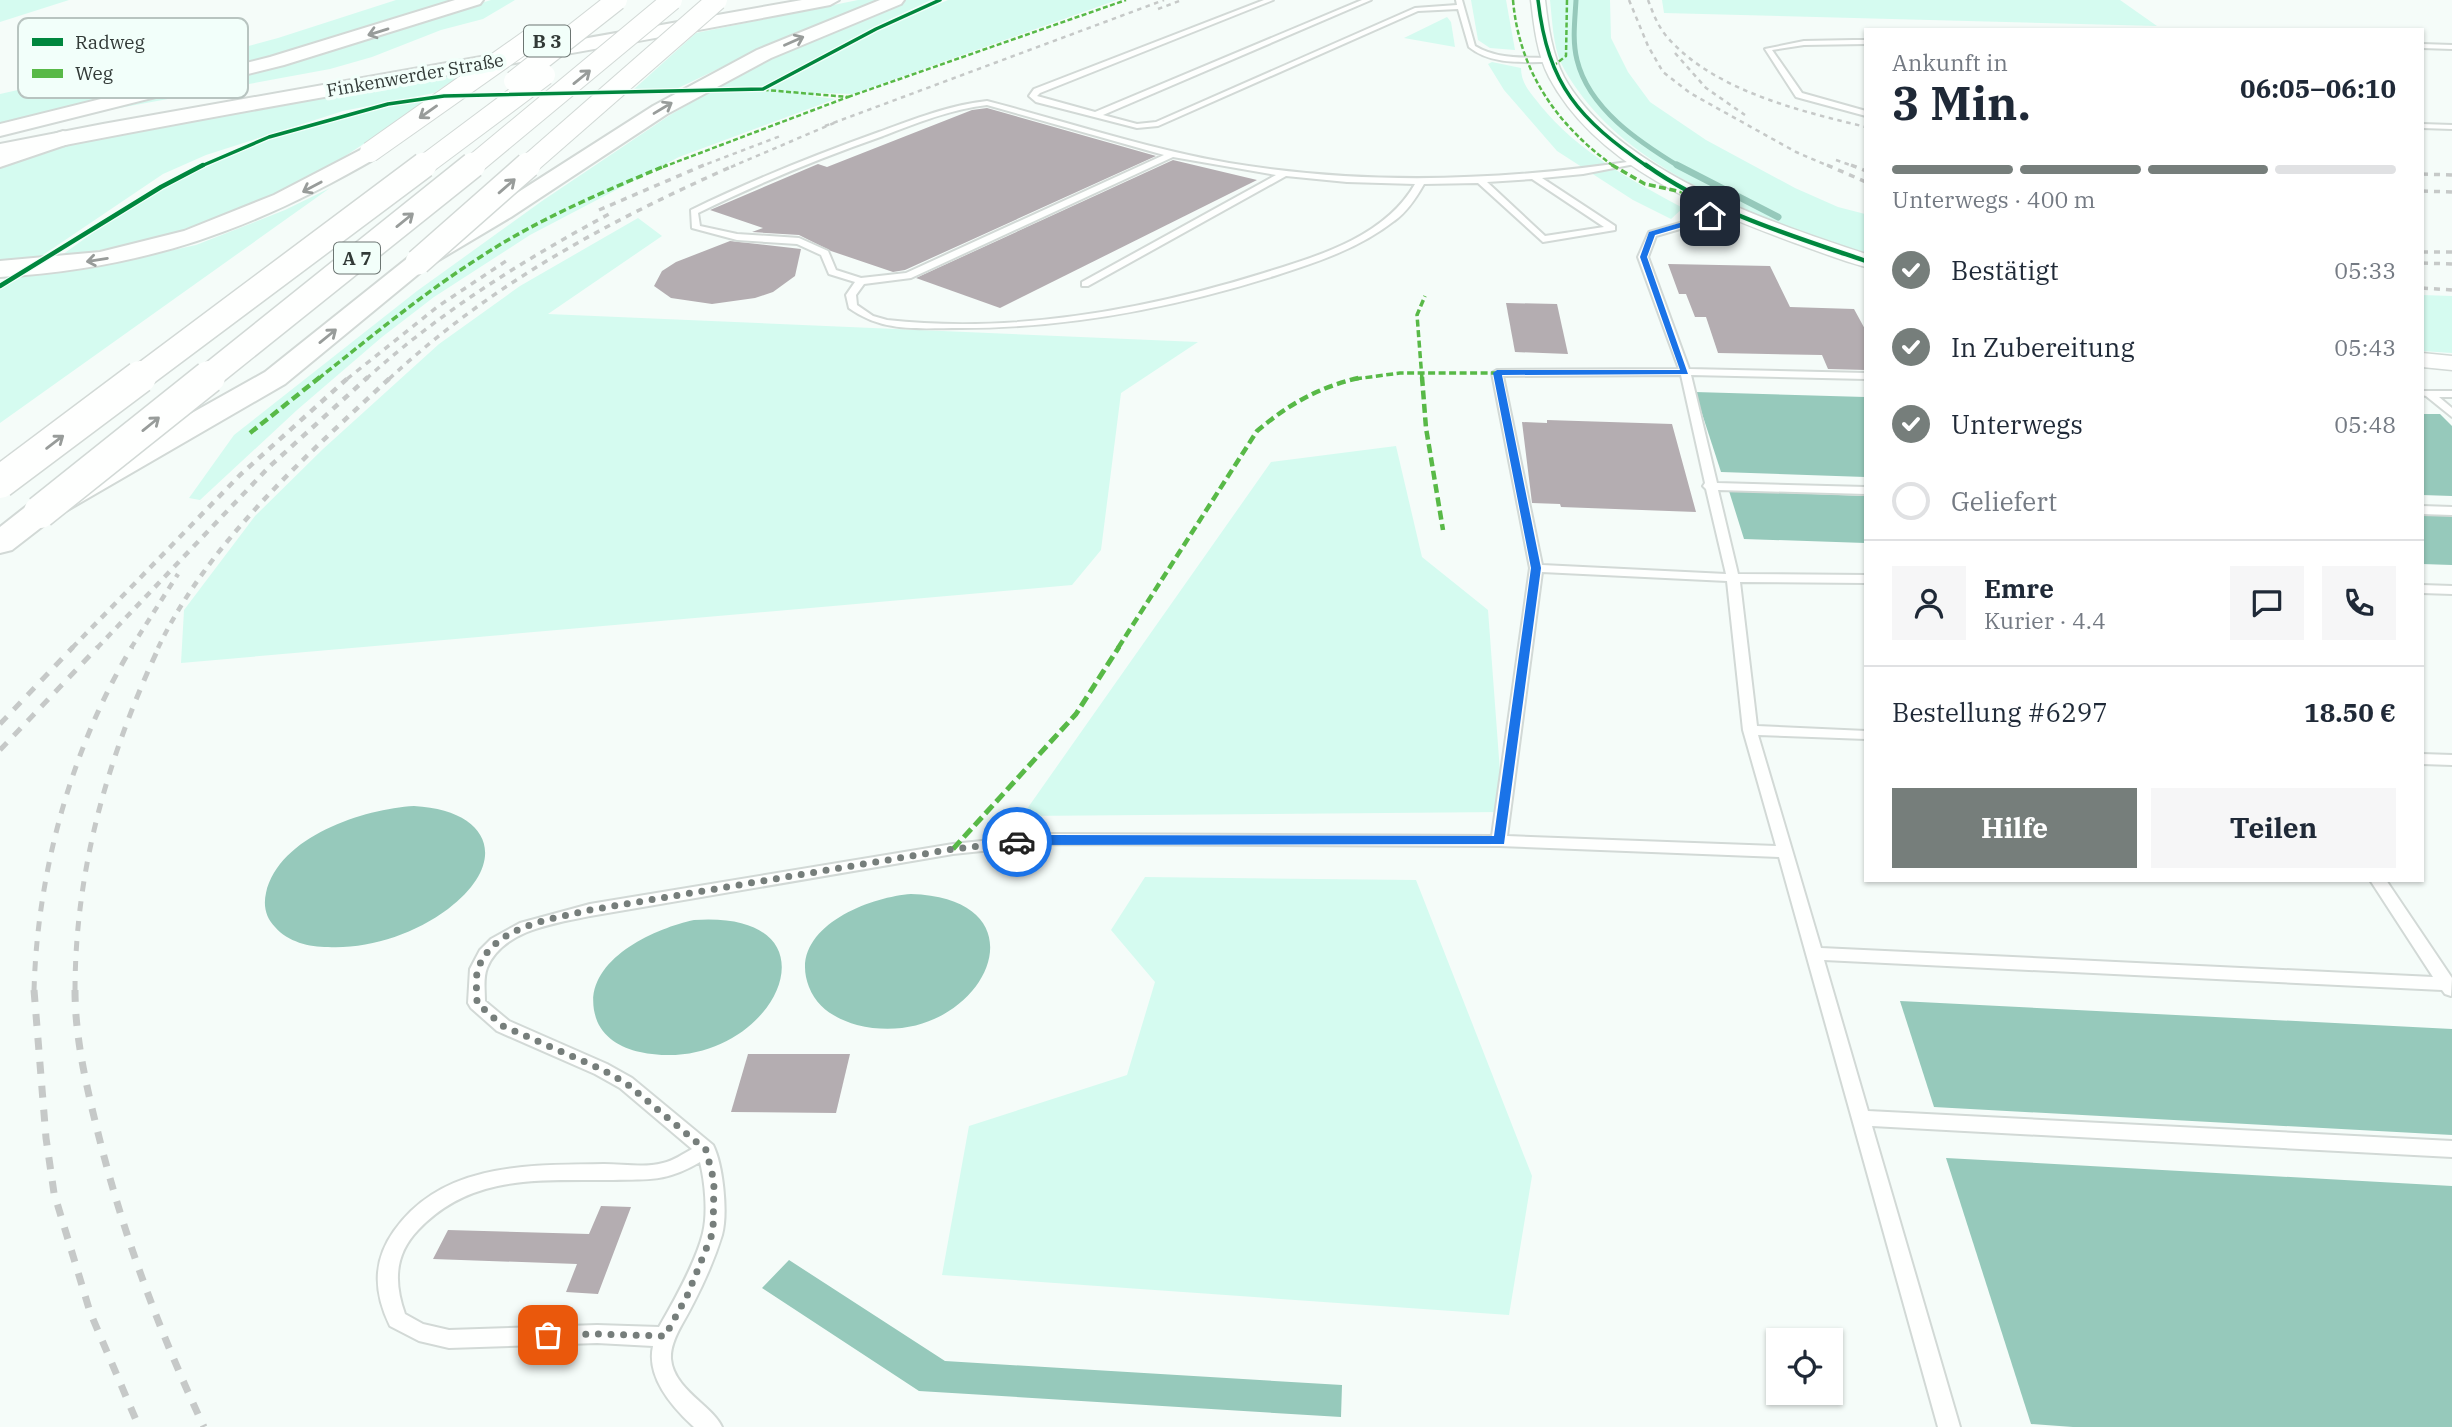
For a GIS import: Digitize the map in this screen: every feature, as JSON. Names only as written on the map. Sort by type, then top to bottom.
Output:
[{"type":"main road","points":[[248,68],[474,0]]},
{"type":"main road","name":"A 7","points":[[0,458],[497,94],[617,0]]},
{"type":"main road","name":"A 7","points":[[0,482],[446,150],[638,0]]},
{"type":"main road","name":"A 7","points":[[0,543],[480,160],[672,0]]},
{"type":"main road","points":[[40,512],[275,378],[418,262],[717,0]]},
{"type":"main road","name":"Finkenwerder Straße","points":[[248,94],[777,0]]},
{"type":"main road","name":"Finkenwerder Straße","points":[[0,152],[261,101],[674,31],[830,0]]},
{"type":"main road","points":[[418,262],[514,205],[660,110],[741,65],[837,22],[895,0]]},
{"type":"main road","points":[[0,269],[73,263],[140,251],[183,240],[262,211],[321,182],[370,152],[552,24]]},
{"type":"main road","points":[[0,130],[128,98]]},
{"type":"main road","name":"Finkenwerder Straße","points":[[0,138],[225,98]]},
{"type":"main road","points":[[0,160],[63,138]]},
{"type":"street","points":[[1538,0],[1543,41],[1558,79],[1580,108],[1612,140],[1641,163],[1695,194],[1732,211],[1864,260]]},
{"type":"street","points":[[2424,360],[2452,363]]},
{"type":"lane","points":[[1270,0],[1037,91],[1033,96],[1039,100],[1137,126],[1158,124],[1417,9],[1460,3],[1472,47],[1476,50],[1507,59],[1550,60]]},
{"type":"lane","points":[[1095,115],[1368,0]]},
{"type":"lane","points":[[1864,42],[1811,42],[1768,49],[1799,94],[1864,113]]},
{"type":"lane","points":[[2424,46],[2452,47]]},
{"type":"lane","points":[[1172,154],[908,276],[860,281],[832,272],[824,253],[799,241],[737,237],[696,228],[694,212],[747,185],[960,106],[987,103],[1172,154],[1286,173],[1382,182],[1590,172],[1641,163]]},
{"type":"lane","points":[[2424,126],[2452,127]]},
{"type":"lane","points":[[1085,284],[1286,173]]},
{"type":"lane","points":[[1479,179],[1543,239],[1612,228],[1533,176]]},
{"type":"lane","points":[[860,281],[851,295],[852,306],[870,318],[908,324],[981,326],[1096,318],[1143,309],[1241,282],[1303,263],[1353,243],[1391,220],[1411,200],[1421,181]]},
{"type":"lane","points":[[1732,211],[1663,229],[1649,237],[1643,257],[1685,372],[1709,486],[1733,578],[1751,730],[1949,1427]]},
{"type":"lane","points":[[1499,841],[1536,568],[1497,373],[1685,372],[1864,376]]},
{"type":"lane","points":[[2426,393],[2452,394]]},
{"type":"lane","points":[[2426,393],[2452,414]]},
{"type":"lane","points":[[1709,486],[1864,491]]},
{"type":"lane","points":[[2424,510],[2452,511]]},
{"type":"lane","points":[[1536,568],[1733,578],[1864,579]]},
{"type":"lane","points":[[2424,589],[2452,590]]},
{"type":"lane","points":[[1751,730],[1864,735]]},
{"type":"lane","points":[[2424,759],[2452,760]]},
{"type":"lane","points":[[711,1427],[694,1415],[665,1372],[661,1358],[665,1336],[687,1296],[713,1232],[714,1181],[706,1150],[626,1083],[601,1069],[503,1026],[477,1003],[478,970],[495,943],[533,924],[590,910],[953,849],[1050,839],[1499,841],[1785,852]]},
{"type":"lane","points":[[2379,882],[2450,986]]},
{"type":"lane","points":[[1815,954],[2450,986]]},
{"type":"lane","points":[[1861,1118],[2452,1149]]},
{"type":"lane","points":[[665,1336],[597,1334],[449,1339],[429,1335],[397,1320],[389,1298],[385,1270],[392,1247],[413,1220],[441,1195],[504,1175],[667,1171],[706,1150]]},
{"type":"shaded area","points":[[0,0],[69,0],[0,22]]},
{"type":"shaded area","points":[[396,0],[456,0],[248,64],[248,46]]},
{"type":"shaded area","points":[[491,0],[515,0],[483,19],[441,30],[372,57],[330,69],[248,84],[248,72],[318,54]]},
{"type":"shaded area","points":[[858,0],[884,0],[768,45],[672,91],[633,90],[696,33]]},
{"type":"shaded area","points":[[906,0],[931,0],[882,23],[890,24],[948,0],[1117,0],[853,94],[820,93],[812,96],[835,99],[679,157],[530,235],[434,297],[382,337],[297,410],[200,500],[189,498],[234,435],[417,291],[542,201],[670,115],[765,60]]},
{"type":"shaded area","points":[[1471,0],[1506,0],[1515,50],[1490,48],[1478,40]]},
{"type":"shaded area","points":[[1550,0],[1610,0],[1611,38],[1628,72],[1650,102],[1706,140],[1795,188],[1838,207],[1864,214],[1864,253],[1737,206],[1653,161],[1617,133],[1586,100],[1561,63]]},
{"type":"shaded area","points":[[1662,0],[2120,0],[2157,26],[1664,13]]},
{"type":"shaded area","points":[[1447,17],[1451,22],[1455,47],[1404,38]]},
{"type":"shaded area","points":[[1492,62],[1521,68],[1530,92],[1571,137],[1606,164],[1683,208],[1671,219],[1633,200],[1557,151],[1504,90],[1488,64]]},
{"type":"shaded area","points":[[464,73],[434,93],[343,111],[206,155],[163,174],[37,259],[0,261],[0,164],[85,141],[217,115]]},
{"type":"shaded area","points":[[18,90],[18,98],[110,98],[0,124],[0,94]]},
{"type":"shaded area","points":[[147,98],[173,98],[81,115]]},
{"type":"shaded area","points":[[431,99],[315,174],[253,204],[159,236],[59,257],[151,194],[183,175],[240,148],[336,118]]},
{"type":"shaded area","points":[[330,188],[0,423],[0,288],[24,276],[82,270],[196,245],[285,210]]},
{"type":"shaded area","points":[[638,218],[662,236],[548,314],[1198,342],[1121,393],[1101,550],[1072,585],[181,663],[184,610],[255,516],[323,449],[439,344],[520,286]]},
{"type":"shaded area","points":[[2424,295],[2452,296],[2452,353],[2424,351]]},
{"type":"shaded area","points":[[1695,392],[1864,397],[1864,477],[1721,472]]},
{"type":"shaded area","points":[[2424,414],[2440,414],[2452,426],[2452,496],[2424,495]]},
{"type":"shaded area","points":[[1396,446],[1422,557],[1488,610],[1503,812],[1022,816],[1271,462]]},
{"type":"shaded area","points":[[1729,491],[1864,496],[1864,543],[1744,539]]},
{"type":"shaded area","points":[[2424,515],[2452,516],[2452,565],[2424,564]]},
{"type":"shaded area","points":[[414,806],[440,810],[460,817],[475,828],[483,841],[485,856],[480,873],[468,891],[448,909],[406,933],[344,947],[299,943],[280,932],[269,920],[266,893],[274,873],[305,841],[349,820],[394,808]]},
{"type":"shaded area","points":[[1145,877],[1416,880],[1532,1176],[1509,1315],[942,1275],[969,1126],[1127,1075],[1155,982],[1111,930]]},
{"type":"shaded area","points":[[911,894],[956,902],[981,921],[990,946],[984,973],[966,998],[937,1018],[900,1028],[857,1025],[828,1012],[817,1001],[809,987],[805,966],[809,948],[820,933],[835,920],[854,909],[893,896]]},
{"type":"shaded area","points":[[694,920],[743,924],[772,940],[782,964],[776,992],[756,1020],[726,1042],[686,1054],[640,1052],[613,1041],[599,1025],[593,998],[598,981],[608,965],[640,940],[658,931]]},
{"type":"shaded area","points":[[1900,1001],[2452,1029],[2452,1135],[1934,1107]]},
{"type":"shaded area","points":[[1946,1158],[2452,1186],[2452,1427],[2073,1427],[2031,1424]]},
{"type":"shaded area","points":[[789,1260],[945,1361],[1342,1385],[1341,1417],[919,1391],[762,1288]]},
{"type":"building","points":[[987,108],[1156,156],[905,270],[893,272],[831,251],[799,235],[752,232],[763,228],[710,210],[818,164],[827,167],[972,110]]},
{"type":"building","points":[[1173,160],[1257,180],[1000,308],[916,278]]},
{"type":"building","points":[[730,241],[801,249],[795,276],[773,292],[755,298],[712,304],[671,298],[654,286],[662,271],[676,262]]},
{"type":"building","points":[[1668,264],[1770,266],[1790,307],[1854,309],[1864,327],[1864,370],[1828,369],[1822,355],[1718,353],[1706,317],[1695,317],[1686,294],[1679,294]]},
{"type":"building","points":[[1506,303],[1557,304],[1568,354],[1515,352]]},
{"type":"building","points":[[1547,420],[1672,424],[1696,512],[1561,507],[1560,504],[1532,503],[1522,422],[1547,423]]},
{"type":"building","points":[[748,1054],[850,1054],[836,1113],[731,1112]]},
{"type":"building","points":[[601,1206],[631,1207],[598,1294],[566,1292],[577,1264],[433,1259],[448,1230],[589,1234]]},
{"type":"waterway","points":[[1576,0],[1575,52],[1583,78],[1592,94],[1604,109],[1633,135],[1680,167]]},
{"type":"waterway","points":[[1677,165],[1778,217]]},
{"type":"railway","points":[[825,126],[1164,0]]},
{"type":"railway","points":[[1158,9],[1182,0]]},
{"type":"railway","points":[[1629,0],[1648,46],[1663,72],[1690,93],[1796,152],[1831,167]]},
{"type":"railway","points":[[1648,0],[1668,38],[1709,72],[1787,106],[1864,126]]},
{"type":"railway","points":[[1675,53],[1706,88],[1745,115]]},
{"type":"railway","points":[[731,167],[834,123]]},
{"type":"railway","points":[[702,166],[783,135]]},
{"type":"railway","points":[[1836,160],[1856,167]]},
{"type":"railway","points":[[389,379],[469,313],[553,257],[641,209],[735,165]]},
{"type":"railway","points":[[1827,165],[1864,181]]},
{"type":"railway","points":[[1851,165],[1856,167]]},
{"type":"railway","points":[[599,210],[702,166]]},
{"type":"railway","points":[[1856,167],[1864,170]]},
{"type":"railway","points":[[2424,174],[2452,175]]},
{"type":"railway","points":[[2424,191],[2452,192]]},
{"type":"railway","points":[[366,379],[453,309],[546,249],[611,213]]},
{"type":"railway","points":[[2424,252],[2452,252]]},
{"type":"railway","points":[[347,379],[437,307],[509,259]]},
{"type":"railway","points":[[2424,263],[2452,264]]},
{"type":"railway","points":[[2424,288],[2452,290]]},
{"type":"railway","points":[[72,648],[240,475],[349,377]]},
{"type":"railway","points":[[97,648],[269,467],[368,377]]},
{"type":"railway","points":[[158,648],[179,609],[231,536],[325,438],[391,377]]},
{"type":"railway","points":[[131,648],[178,574]]},
{"type":"railway","points":[[0,724],[73,647]]},
{"type":"railway","points":[[0,750],[98,647]]},
{"type":"railway","points":[[34,990],[42,902],[61,813],[91,727],[132,647]]},
{"type":"railway","points":[[75,990],[81,902],[98,814],[124,730],[159,647]]},
{"type":"railway","points":[[34,990],[46,1138],[54,1193],[90,1312],[139,1427]]},
{"type":"railway","points":[[75,990],[79,1045],[109,1174],[158,1320],[204,1427]]},
{"type":"marked path","points":[[848,97],[1126,0]]},
{"type":"marked path","points":[[1513,0],[1516,29],[1536,84],[1553,110],[1573,133],[1620,171],[1650,186],[1682,192]]},
{"type":"marked path","points":[[1553,66],[1566,56],[1567,0]]},
{"type":"marked path","points":[[250,433],[415,302],[486,253],[589,198],[682,159],[848,97],[766,90]]},
{"type":"marked path","points":[[1425,296],[1417,315],[1426,428],[1443,530]]},
{"type":"marked path","points":[[953,849],[1076,714],[1257,431],[1283,409],[1311,393],[1339,382],[1400,373],[1497,373]]},
{"type":"cycle path","points":[[0,286],[161,187],[225,154],[269,137],[388,104],[444,96],[763,89],[876,29],[940,0]]},
{"type":"cycle path","points":[[1538,0],[1544,40],[1557,78],[1580,112],[1612,142],[1651,169],[1694,193],[1784,232],[1864,260]]},
{"type":"way so far","points":[[548,1335],[665,1336],[687,1296],[713,1232],[714,1181],[706,1150],[626,1083],[601,1069],[503,1026],[477,1003],[478,970],[495,943],[533,924],[590,910],[953,849],[1017,842]]},
{"type":"route","points":[[1017,842],[1050,839],[1499,841],[1536,568],[1497,373],[1685,372],[1643,257],[1651,233],[1710,216]]}]
